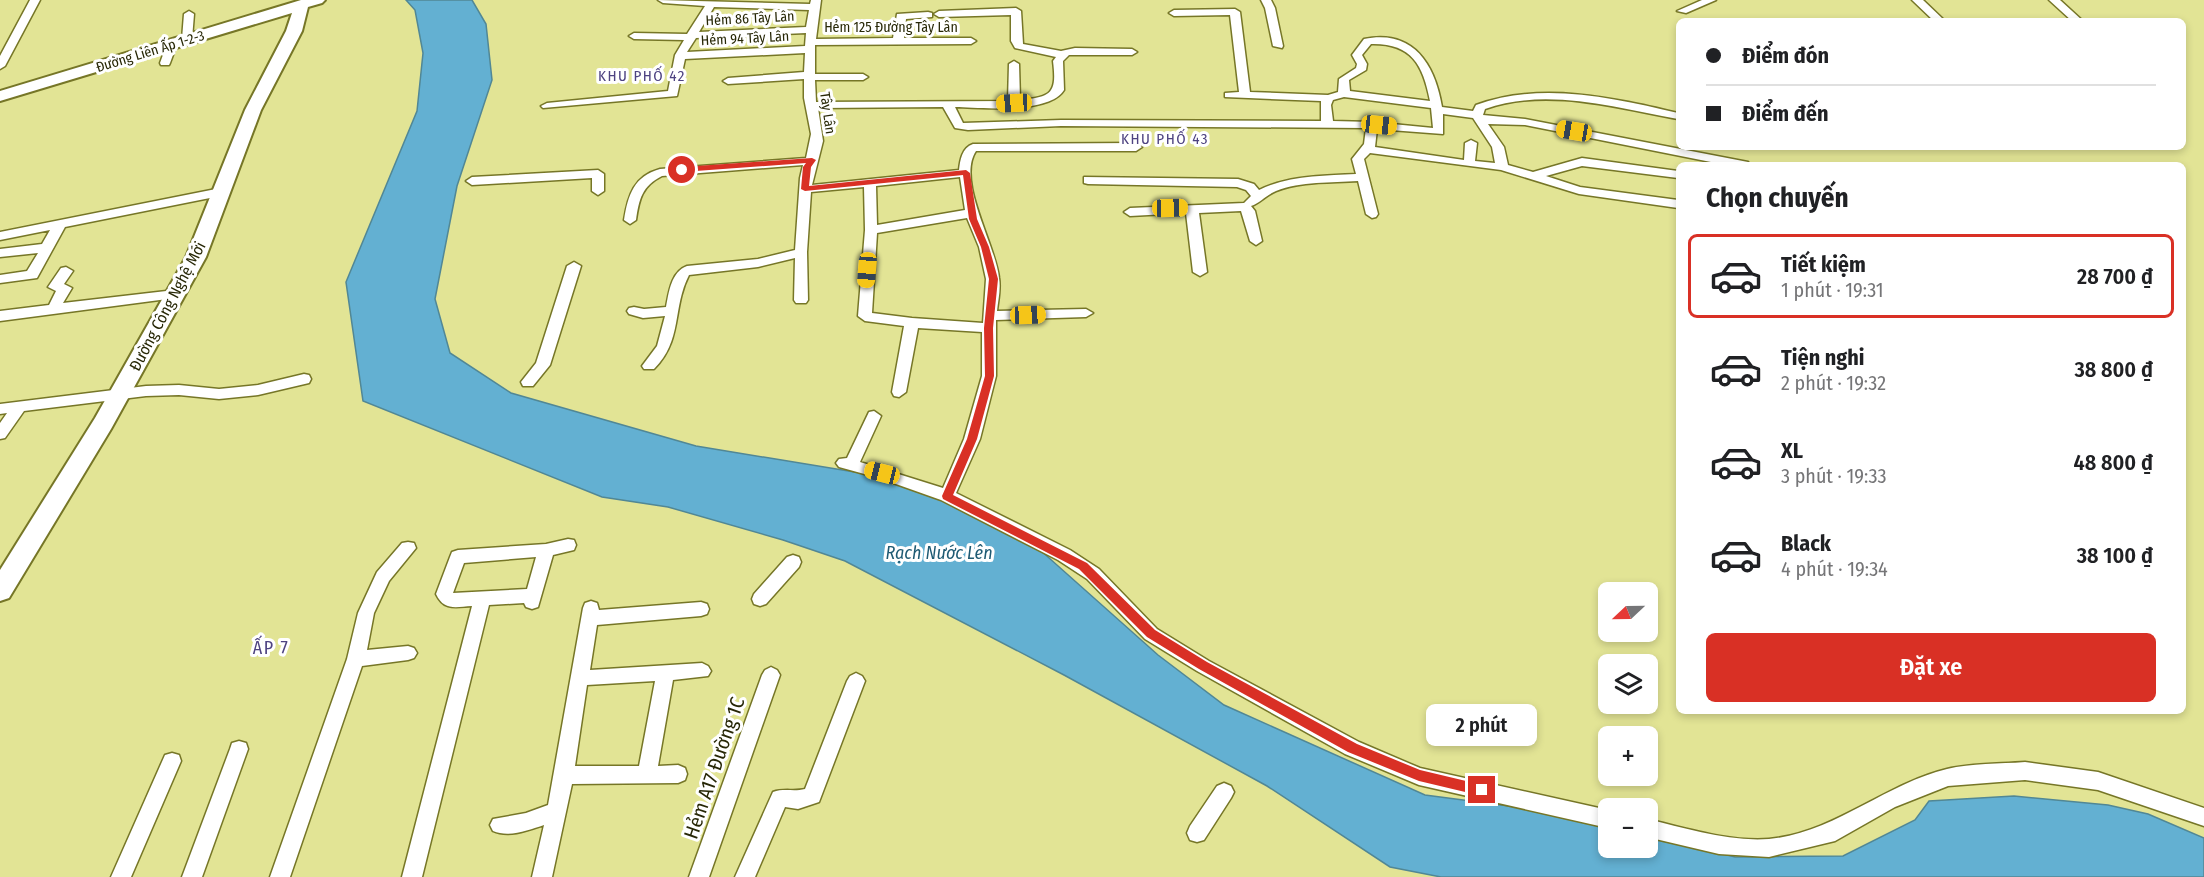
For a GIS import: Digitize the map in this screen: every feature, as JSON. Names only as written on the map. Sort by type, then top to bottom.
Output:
[{"type":"street","points":[[1,62],[35,0]]},
{"type":"street","points":[[663,0],[711,4],[814,3]]},
{"type":"street","points":[[1266,0],[1270,8],[1278,46]]},
{"type":"street","points":[[1682,11],[1711,0]]},
{"type":"street","points":[[1917,0],[1937,18]]},
{"type":"street","points":[[2054,0],[2075,18]]},
{"type":"street","name":"Đường Liên Ấp 1-2-3","points":[[0,96],[309,3]]},
{"type":"street","name":"Đường Công Nghệ Mới","points":[[0,591],[119,395],[196,256],[253,110],[309,3]]},
{"type":"street","name":"Tây Lân","points":[[801,300],[801,252],[807,167],[817,149],[818,135],[812,105],[810,76],[814,3]]},
{"type":"street","points":[[547,106],[673,94],[681,56],[690,36],[711,4]]},
{"type":"street","points":[[898,42],[902,16],[1016,12],[1016,41],[1019,46],[1063,55],[1075,51],[1132,52]]},
{"type":"street","points":[[1174,13],[1235,12],[1245,96]]},
{"type":"street","points":[[165,63],[180,42],[189,14]]},
{"type":"street","name":"Hẻm 86 Tây Lân","points":[[634,36],[690,36],[811,30]]},
{"type":"street","name":"Hẻm 125 Đường Tây Lân","points":[[811,46],[971,41]]},
{"type":"street","points":[[947,104],[959,126],[968,128],[1061,123],[1232,125],[1327,123],[1372,124],[1439,132],[1433,88],[1421,63],[1412,52],[1397,42],[1368,41],[1357,55],[1362,64],[1361,70],[1344,79],[1344,94]]},
{"type":"street","name":"Hẻm 94 Tây Lân","points":[[681,56],[811,46]]},
{"type":"street","points":[[812,105],[1038,102],[1052,98],[1058,93],[1060,80],[1058,61],[1063,55]]},
{"type":"street","points":[[1014,64],[1014,103]]},
{"type":"street","points":[[728,81],[810,76],[863,77]]},
{"type":"street","points":[[1229,95],[1328,98],[1344,94],[1437,108],[1479,118],[1525,122],[1676,147]]},
{"type":"street","points":[[1327,123],[1324,105],[1328,98]]},
{"type":"street","points":[[1502,167],[1498,147],[1479,118],[1480,107],[1490,102],[1531,99],[1598,100],[1676,116]]},
{"type":"street","points":[[1372,124],[1373,133],[1367,149],[1358,159],[1372,214]]},
{"type":"street","points":[[1469,164],[1471,143]]},
{"type":"street","points":[[947,496],[972,439],[983,406],[989,376],[989,322],[993,279],[985,247],[972,213],[966,173],[968,152],[973,148],[1136,147]]},
{"type":"street","points":[[1367,149],[1502,167],[1579,190],[1676,204]]},
{"type":"street","points":[[1692,150],[1716,154],[1736,162]]},
{"type":"street","points":[[630,220],[634,194],[644,179],[660,173],[812,160]]},
{"type":"street","points":[[1531,177],[1582,162],[1676,174]]},
{"type":"street","points":[[805,189],[966,173]]},
{"type":"street","points":[[472,181],[598,174],[598,191]]},
{"type":"street","points":[[1130,212],[1192,208],[1246,208],[1257,195],[1284,184],[1362,177]]},
{"type":"street","points":[[1088,180],[1238,183],[1250,188],[1257,195]]},
{"type":"street","points":[[870,182],[871,230],[865,316],[912,323],[989,322],[1086,313]]},
{"type":"street","points":[[0,236],[221,192]]},
{"type":"street","points":[[1192,208],[1200,272]]},
{"type":"street","points":[[1246,208],[1256,240]]},
{"type":"street","points":[[871,230],[972,213]]},
{"type":"street","points":[[0,279],[32,275],[60,224]]},
{"type":"street","points":[[0,253],[47,249]]},
{"type":"street","points":[[649,366],[658,359],[666,340],[677,288],[684,272],[692,269],[758,263],[801,252]]},
{"type":"street","points":[[528,382],[543,365],[574,266]]},
{"type":"street","points":[[53,309],[65,288],[55,287],[66,271]]},
{"type":"street","points":[[0,316],[175,294]]},
{"type":"street","points":[[634,311],[643,314],[673,311]]},
{"type":"street","points":[[899,392],[912,323]]},
{"type":"street","points":[[0,409],[179,390],[219,393],[258,390],[304,379]]},
{"type":"street","points":[[0,434],[21,405]]},
{"type":"street","points":[[874,416],[848,464],[882,473],[947,496],[1083,566],[1151,633],[1203,666],[1352,748],[1419,776],[1598,817]]},
{"type":"street","points":[[546,550],[533,598],[483,597],[449,601],[444,594],[458,557],[546,550],[568,545]]},
{"type":"street","points":[[280,877],[356,659],[366,613],[383,577],[408,549]]},
{"type":"street","points":[[760,599],[793,562]]},
{"type":"street","points":[[412,877],[483,597]]},
{"type":"street","points":[[542,877],[564,775],[590,613],[701,609]]},
{"type":"street","points":[[356,659],[408,653]]},
{"type":"street","points":[[580,678],[702,671]]},
{"type":"street","points":[[647,774],[665,673]]},
{"type":"street","name":"Hẻm A17 Đường 1C","points":[[699,877],[771,675]]},
{"type":"street","points":[[745,877],[780,798],[798,800],[812,796],[856,681]]},
{"type":"street","points":[[192,877],[239,748]]},
{"type":"street","points":[[121,877],[172,760]]},
{"type":"street","points":[[1658,831],[1719,845],[1769,848],[1828,834],[1888,801],[1948,777],[2025,771],[2098,781],[2204,818]]},
{"type":"street","points":[[564,775],[678,774]]},
{"type":"street","points":[[1201,827],[1221,795]]},
{"type":"street","points":[[500,825],[526,822],[556,811]]},
{"type":"water","name":"Rạch Nước Lên","points":[[406,0],[472,0],[486,24],[492,80],[457,186],[435,299],[450,353],[511,393],[696,446],[885,477],[950,501],[1039,549],[1158,655],[1224,705],[1425,795],[1562,813],[1598,822],[1598,858],[1658,858],[1658,837],[1735,857],[1843,856],[1915,820],[1929,801],[2014,796],[2108,805],[2148,814],[2204,838],[2204,877],[1441,877],[1390,867],[1267,786],[1064,675],[845,561],[783,540],[668,507],[602,497],[363,401],[346,282],[417,111],[423,53],[415,10]]},
{"type":"district","name":"KHU PHỐ 42","points":[[642,76]]},
{"type":"district","name":"KHU PHỐ 43","points":[[1165,139]]},
{"type":"district","name":"ẤP 7","points":[[271,648]]},
{"type":"route","points":[[682,170],[812,160],[807,167],[805,189],[966,173],[973,219],[985,247],[993,279],[989,328],[989,376],[983,406],[972,439],[947,496],[1083,566],[1151,633],[1203,666],[1352,748],[1419,776],[1482,790]]}]
